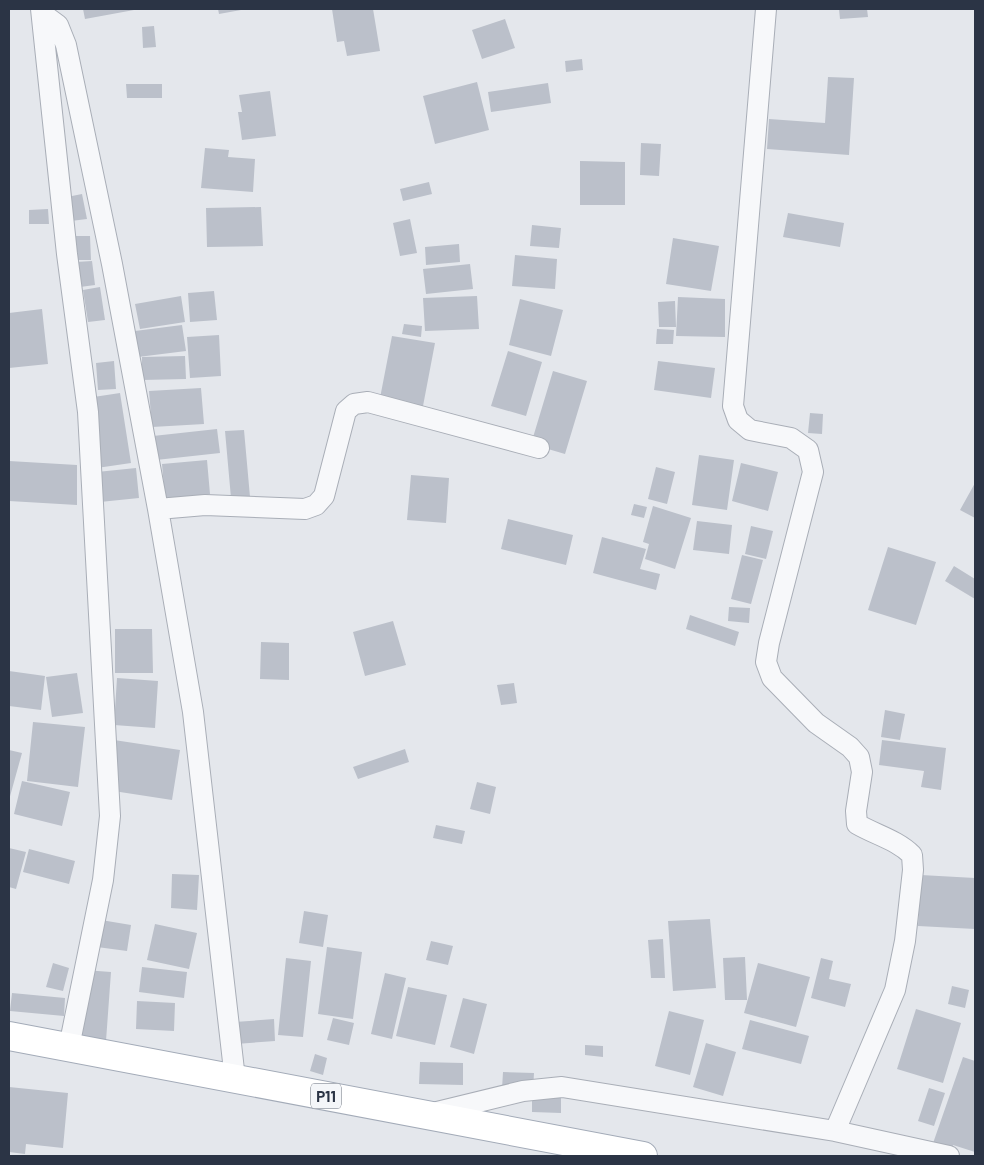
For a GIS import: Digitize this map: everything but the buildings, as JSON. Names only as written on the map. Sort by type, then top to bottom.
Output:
[{"type":"main road","name":"P11","points":[[9,1036],[643,1156]]},
{"type":"street","points":[[766,9],[733,406],[738,420],[750,430],[791,438],[808,450],[813,472],[769,643],[766,662],[772,678],[790,698],[816,723],[850,747],[859,757],[862,772],[856,812],[857,824],[903,846],[912,855],[913,870],[906,941],[895,990],[835,1131]]},
{"type":"street","points":[[42,11],[58,25],[66,45],[112,264],[158,509],[193,712],[235,1079]]},
{"type":"street","points":[[42,11],[67,254],[88,412],[110,816],[103,880],[69,1047]]},
{"type":"street","points":[[158,509],[205,505],[306,509],[316,505],[324,496],[346,411],[354,404],[368,402],[539,448]]},
{"type":"street","points":[[426,1115],[523,1091],[562,1087],[835,1131],[949,1156]]}]
